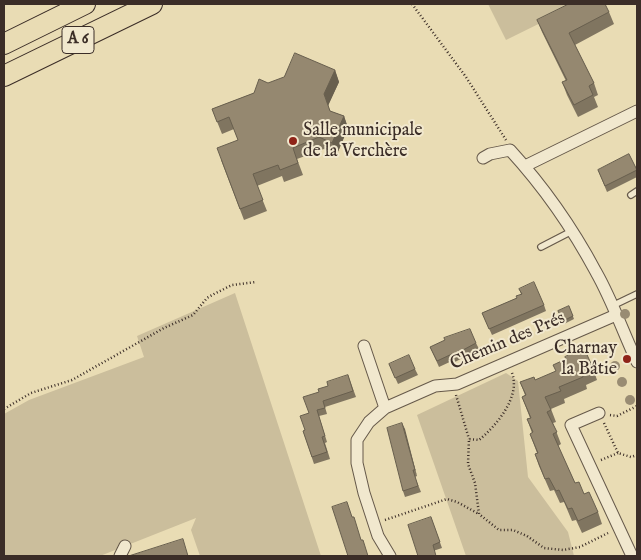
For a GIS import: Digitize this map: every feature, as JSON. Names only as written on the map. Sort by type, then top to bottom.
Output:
[{"type":"highway","name":"A 6","points":[[4,44],[85,4]]},
{"type":"highway","name":"A 6","points":[[4,76],[152,4]]},
{"type":"street","points":[[525,166],[637,111]]},
{"type":"street","points":[[483,158],[490,154],[510,150],[525,166],[572,231],[597,272],[637,362]]},
{"type":"street","name":"Chemin des Prés","points":[[390,556],[378,536],[357,463],[357,440],[369,422],[385,408],[435,386],[458,384],[508,362],[614,310]]},
{"type":"street","points":[[364,346],[385,408]]},
{"type":"street","points":[[599,413],[571,425],[632,556]]},
{"type":"lane","points":[[631,195],[637,191]]},
{"type":"lane","points":[[541,247],[572,231]]},
{"type":"lane","points":[[614,310],[637,294]]},
{"type":"path","points":[[412,4],[466,77],[503,135],[510,150]]},
{"type":"path","points":[[4,409],[31,392],[72,380],[136,343],[193,314],[207,298],[214,294],[232,286],[256,282]]},
{"type":"path","points":[[470,439],[479,440],[492,429],[513,396],[514,378],[508,362]]},
{"type":"path","points":[[453,384],[470,439],[468,464],[475,483],[479,514]]},
{"type":"path","points":[[599,413],[617,416],[637,406]]},
{"type":"path","points":[[599,413],[618,453]]},
{"type":"path","points":[[589,465],[618,453],[631,456],[637,455]]},
{"type":"path","points":[[374,524],[447,499],[457,502],[479,514],[499,530],[513,530],[527,536],[544,548],[563,550],[580,547],[618,527]]},
{"type":"shaded area","points":[[488,4],[579,4],[506,40]]},
{"type":"shaded area","points":[[235,293],[321,556],[200,556],[191,530],[196,518],[100,556],[4,556],[4,414],[29,400],[144,357],[137,336]]},
{"type":"shaded area","points":[[506,373],[518,381],[528,477],[568,532],[574,556],[466,556],[417,415]]},
{"type":"building","points":[[569,4],[605,4],[609,12],[569,33],[594,83],[589,86],[593,95],[574,105],[562,82],[567,80],[537,20]]},
{"type":"building","name":"Salle municipale de la Verchère","points":[[295,53],[335,70],[324,94],[330,111],[344,116],[332,143],[319,137],[293,148],[298,163],[280,170],[278,165],[253,174],[263,200],[240,209],[217,148],[238,140],[229,117],[217,122],[212,109],[254,93],[259,79],[268,83],[284,77]]},
{"type":"building","points":[[629,154],[637,170],[605,186],[598,170]]},
{"type":"building","points":[[534,282],[544,305],[489,329],[482,313],[517,298],[516,296],[522,294],[519,289]]},
{"type":"building","points":[[569,306],[573,316],[563,321],[558,311]]},
{"type":"building","points":[[470,329],[476,343],[452,356],[452,354],[437,361],[430,347],[445,340],[444,338]]},
{"type":"building","points":[[584,348],[593,368],[582,372],[583,377],[559,387],[561,391],[545,397],[551,410],[547,412],[557,432],[553,434],[575,483],[579,482],[584,494],[589,492],[598,512],[578,521],[572,508],[568,509],[559,490],[556,491],[549,478],[545,479],[535,454],[538,453],[530,434],[533,432],[527,419],[531,418],[522,397],[526,395],[520,382],[534,377],[535,380],[556,371],[553,365]]},
{"type":"building","points":[[409,355],[415,369],[395,378],[389,364]]},
{"type":"building","points":[[348,375],[353,391],[323,401],[325,408],[317,410],[325,436],[322,437],[327,452],[312,457],[300,416],[309,413],[303,397],[319,392],[318,389],[328,386],[327,382]]},
{"type":"building","points":[[402,423],[418,486],[403,491],[387,428]]},
{"type":"building","points":[[347,502],[368,556],[348,556],[332,507]]},
{"type":"building","points":[[431,517],[440,542],[433,545],[436,556],[418,556],[408,525]]},
{"type":"building","points":[[183,539],[188,556],[129,556]]},
{"type":"place","name":"Salle municipale de la Verchère","points":[[293,141]]},
{"type":"place","name":"Charnay la Bâtie","points":[[627,359]]}]
